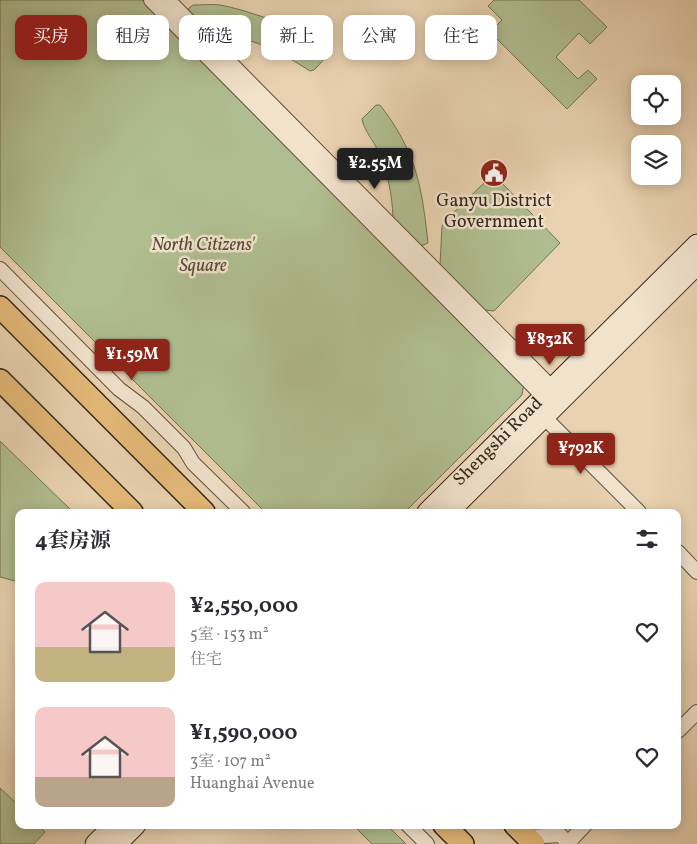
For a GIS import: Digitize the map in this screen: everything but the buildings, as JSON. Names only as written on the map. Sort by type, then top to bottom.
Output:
[{"type":"main road","name":"Shengshi Road","points":[[452,509],[697,244]]},
{"type":"main road","name":"Shengshi Road","points":[[430,509],[551,402],[697,265]]},
{"type":"main road","points":[[0,307],[201,509]]},
{"type":"main road","points":[[0,380],[129,509]]},
{"type":"main road","points":[[95,844],[110,829]]},
{"type":"main road","points":[[117,844],[132,829]]},
{"type":"main road","points":[[448,829],[463,844]]},
{"type":"street","points":[[151,0],[551,402]]},
{"type":"street","points":[[168,0],[551,402],[636,509]]},
{"type":"street","points":[[0,269],[119,389],[143,407],[184,448],[193,463],[240,509]]},
{"type":"street","points":[[681,555],[697,572]]},
{"type":"street","points":[[681,729],[697,712]]},
{"type":"street","points":[[412,829],[427,844]]},
{"type":"street","points":[[526,835],[561,837],[577,829]]},
{"type":"green space","name":"North Citizens' Square","points":[[0,0],[142,0],[157,15],[97,15],[97,60],[169,60],[169,27],[179,37],[179,60],[202,60],[524,383],[522,395],[408,509],[262,509],[0,247]]},
{"type":"green space","points":[[494,0],[579,0],[607,27],[590,44],[579,33],[556,57],[578,79],[588,70],[597,79],[567,109],[497,39],[497,25],[502,20],[488,6]]},
{"type":"green space","points":[[193,5],[220,5],[261,16],[261,45],[251,41],[251,15],[191,15],[188,12],[189,8]]},
{"type":"green space","points":[[292,60],[323,60],[314,70],[310,71]]},
{"type":"green space","points":[[376,105],[380,105],[402,138],[415,170],[420,187],[428,243],[421,246],[393,217],[387,175],[376,147],[363,123],[362,119]]},
{"type":"green space","points":[[492,179],[499,180],[560,243],[494,311],[485,310],[440,265],[442,226],[486,181]]},
{"type":"green space","points":[[0,441],[70,509],[15,509],[15,581],[0,577]]},
{"type":"green space","points":[[0,788],[15,802],[15,829],[42,829],[45,832],[34,844],[0,844]]},
{"type":"green space","points":[[357,829],[391,829],[406,844],[372,844]]},
{"type":"place","name":"Ganyu District Government","points":[[494,173]]}]
